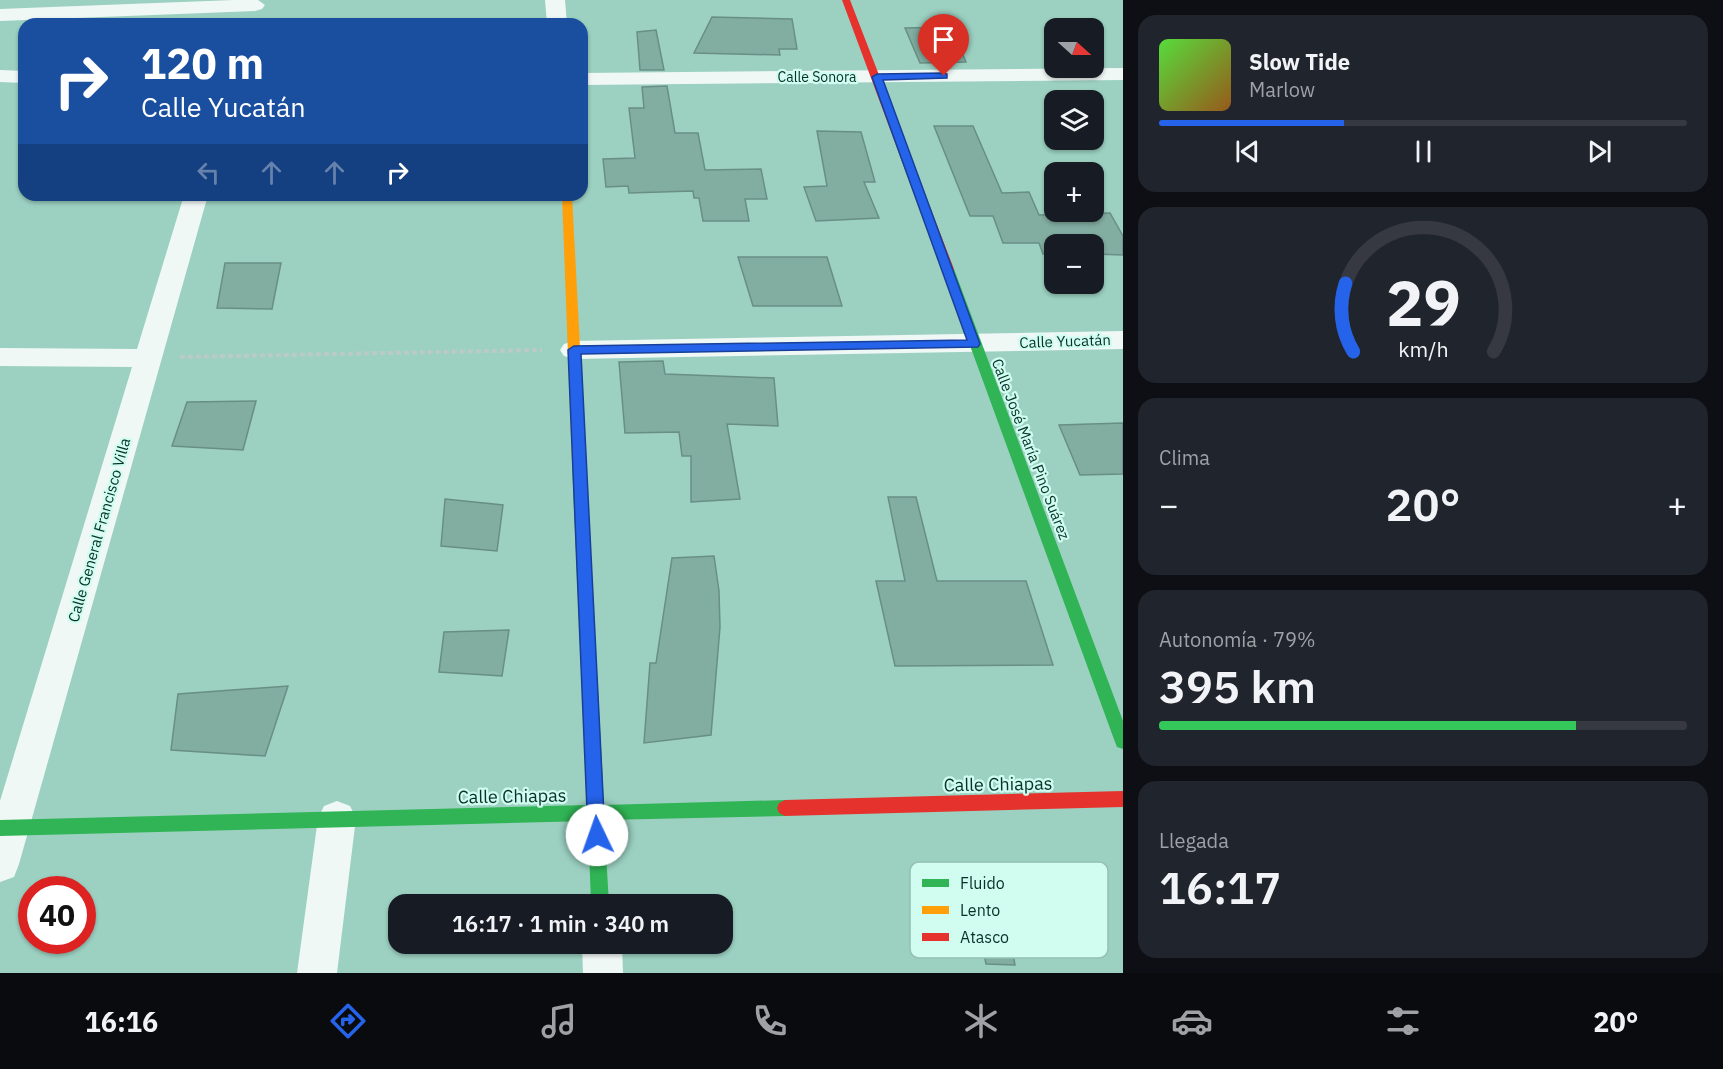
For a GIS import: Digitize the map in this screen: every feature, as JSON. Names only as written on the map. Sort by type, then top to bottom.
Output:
[{"type":"street","points":[[555,0],[556,18]]},
{"type":"street","name":"Calle José María Pino Suárez","points":[[846,0],[877,77],[1123,742]]},
{"type":"street","points":[[0,15],[255,2],[250,18]]},
{"type":"street","name":"Calle Sonora","points":[[588,79],[1123,74]]},
{"type":"street","points":[[0,76],[18,77]]},
{"type":"street","name":"Calle General Francisco Villa","points":[[0,864],[5,828],[150,358],[194,201]]},
{"type":"street","points":[[567,201],[600,894]]},
{"type":"street","name":"Calle Yucatán","points":[[574,350],[1123,340]]},
{"type":"street","points":[[0,357],[150,358]]},
{"type":"street","name":"Calle Chiapas","points":[[5,828],[1123,799]]},
{"type":"street","points":[[317,973],[337,818]]},
{"type":"street","points":[[602,954],[603,973]]},
{"type":"path","points":[[150,358],[574,350]]},
{"type":"building","points":[[712,17],[792,19],[797,49],[779,49],[780,55],[694,53]]},
{"type":"building","points":[[951,27],[966,62],[920,63],[905,28]]},
{"type":"building","points":[[656,30],[664,70],[640,70],[637,32]]},
{"type":"building","points":[[667,86],[675,133],[698,133],[705,170],[761,169],[767,199],[745,199],[749,221],[703,221],[699,198],[694,198],[693,191],[629,193],[628,186],[606,187],[603,159],[635,158],[629,108],[644,108],[642,87]]},
{"type":"building","points":[[934,126],[973,126],[1002,193],[1029,192],[1039,215],[1044,215],[1044,222],[1104,222],[1104,213],[1110,213],[1123,236],[1123,255],[1104,254],[1104,234],[1044,234],[1043,254],[1039,243],[1003,243],[993,216],[970,216]]},
{"type":"building","points":[[817,131],[861,132],[875,182],[864,182],[879,218],[816,221],[804,187],[827,186]]},
{"type":"building","points":[[738,257],[827,257],[842,306],[753,306]]},
{"type":"building","points":[[225,263],[281,263],[272,309],[217,308]]},
{"type":"building","points":[[663,361],[665,374],[774,378],[778,426],[727,424],[740,499],[691,502],[691,456],[682,456],[679,432],[625,433],[619,362]]},
{"type":"building","points":[[256,401],[243,450],[172,446],[187,402]]},
{"type":"building","points":[[1123,423],[1123,474],[1080,475],[1059,425]]},
{"type":"building","points":[[888,497],[916,497],[937,581],[1026,581],[1053,665],[895,666],[876,581],[905,581]]},
{"type":"building","points":[[445,499],[503,505],[497,551],[441,546]]},
{"type":"building","points":[[714,556],[719,591],[720,627],[711,735],[644,743],[650,663],[656,663],[672,558]]},
{"type":"building","points":[[509,630],[502,676],[439,672],[444,632]]},
{"type":"building","points":[[288,686],[265,756],[171,750],[178,694]]},
{"type":"building","points":[[985,958],[1014,958],[1015,965],[986,964]]},
{"type":"traffic: fast","points":[[948,269],[1123,742]]},
{"type":"traffic: fast","points":[[579,462],[600,894]]},
{"type":"traffic: fast","points":[[0,828],[785,808]]},
{"type":"traffic: slow","points":[[567,201],[579,462]]},
{"type":"traffic: jam","points":[[846,0],[948,269]]},
{"type":"traffic: jam","points":[[785,808],[1123,799]]},
{"type":"route","points":[[597,835],[574,350],[974,344],[877,77],[944,76]]}]
